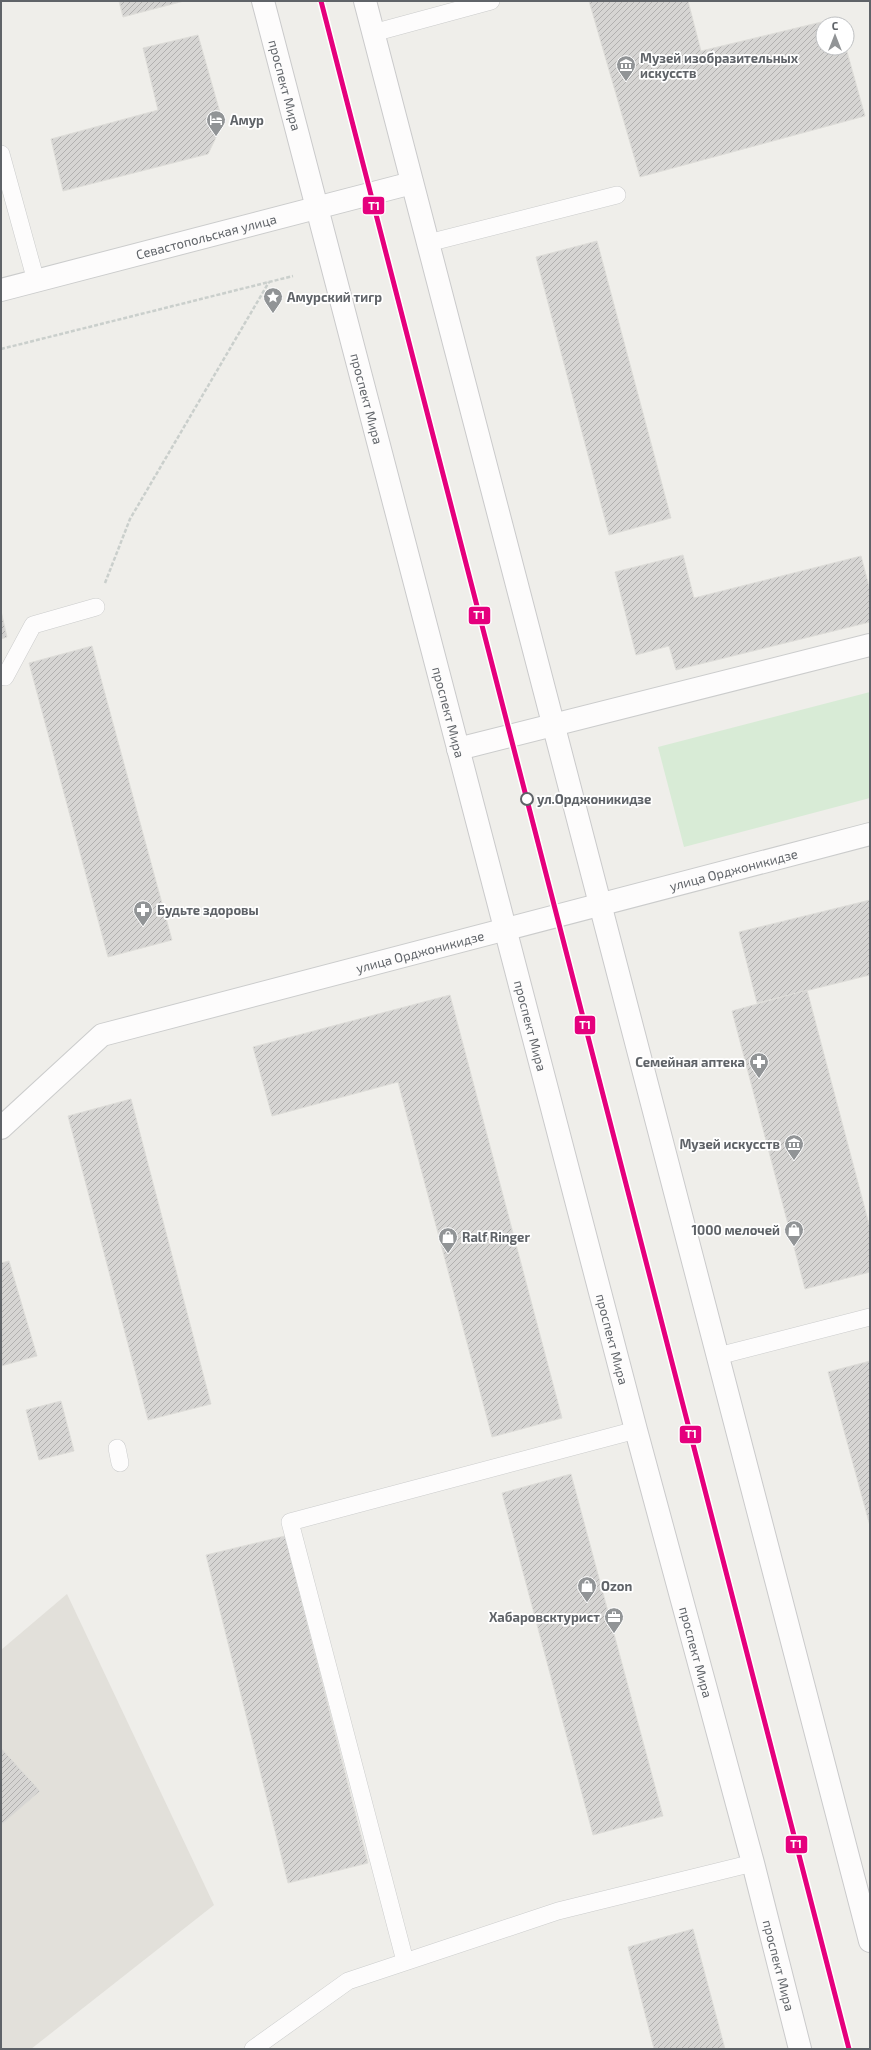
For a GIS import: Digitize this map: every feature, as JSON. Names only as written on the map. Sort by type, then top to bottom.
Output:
[{"type":"main road","name":"проспект Мира","points":[[263,1],[636,1430],[753,1864],[800,2049]]},
{"type":"main road","points":[[365,1],[718,1356],[864,1894],[870,1941]]},
{"type":"main road","name":"Севастопольская улица","points":[[1,290],[412,183]]},
{"type":"main road","points":[[458,749],[870,645]]},
{"type":"main road","name":"улица Орджоникидзе","points":[[1,1128],[102,1035],[506,928],[870,834]]},
{"type":"lane","points":[[373,33],[491,1]]},
{"type":"lane","points":[[1,154],[36,281]]},
{"type":"lane","points":[[428,243],[617,194]]},
{"type":"lane","points":[[5,677],[33,625],[96,607]]},
{"type":"lane","points":[[718,1356],[870,1317]]},
{"type":"lane","points":[[405,1961],[290,1522],[636,1430]]},
{"type":"lane","points":[[253,2049],[348,1981],[558,1911],[753,1864]]},
{"type":"path","points":[[1,349],[293,276]]},
{"type":"path","points":[[96,607],[130,519],[269,282]]},
{"type":"shaded area","points":[[67,1594],[214,1905],[31,2049],[1,2049],[1,1650]]},
{"type":"green space","points":[[870,692],[870,798],[684,847],[658,747]]},
{"type":"building","points":[[119,1],[184,1],[123,17]]},
{"type":"building","points":[[589,1],[688,1],[701,51],[815,24],[815,56],[848,56],[865,116],[640,177]]},
{"type":"building","points":[[198,35],[223,123],[208,154],[63,191],[51,139],[158,110],[143,48]]},
{"type":"building","points":[[597,241],[671,518],[609,535],[536,257]]},
{"type":"building","points":[[683,555],[694,598],[861,556],[870,590],[870,622],[676,670],[669,646],[636,655],[615,572]]},
{"type":"building","points":[[1,611],[7,637],[1,639]]},
{"type":"building","points":[[92,646],[172,940],[108,957],[29,663]]},
{"type":"building","points":[[870,900],[870,975],[757,1003],[739,932]]},
{"type":"building","points":[[807,990],[870,1228],[870,1272],[805,1289],[732,1011]]},
{"type":"building","points":[[450,995],[562,1418],[492,1437],[398,1082],[272,1116],[253,1047]]},
{"type":"building","points":[[131,1099],[211,1404],[148,1420],[68,1116]]},
{"type":"building","points":[[9,1261],[37,1356],[1,1366],[1,1263]]},
{"type":"building","points":[[870,1361],[870,1526],[828,1372]]},
{"type":"building","points":[[61,1401],[74,1451],[39,1460],[26,1410]]},
{"type":"building","points":[[571,1474],[663,1816],[593,1835],[502,1493]]},
{"type":"building","points":[[285,1536],[368,1863],[288,1883],[206,1555]]},
{"type":"building","points":[[1,1748],[40,1791],[1,1825]]},
{"type":"building","points":[[693,1929],[725,2049],[654,2049],[628,1947]]},
{"type":"transit line","name":"T1","points":[[321,1],[849,2049]]},
{"type":"place","name":"Музей изобразительных искусств","points":[[626,82]]},
{"type":"place","name":"Амур","points":[[216,137]]},
{"type":"place","name":"Амурский тигр","points":[[273,314]]},
{"type":"place","name":"ул.Орджоникидзе","points":[[527,799]]},
{"type":"place","name":"Будьте здоровы","points":[[143,927]]},
{"type":"place","name":"Семейная аптека","points":[[759,1079]]},
{"type":"place","name":"Музей искусств","points":[[794,1161]]},
{"type":"place","name":"1000 мелочей","points":[[794,1247]]},
{"type":"place","name":"Ralf Ringer","points":[[448,1254]]},
{"type":"place","name":"Ozon","points":[[587,1603]]},
{"type":"place","name":"Хабаровсктурист","points":[[614,1634]]}]
